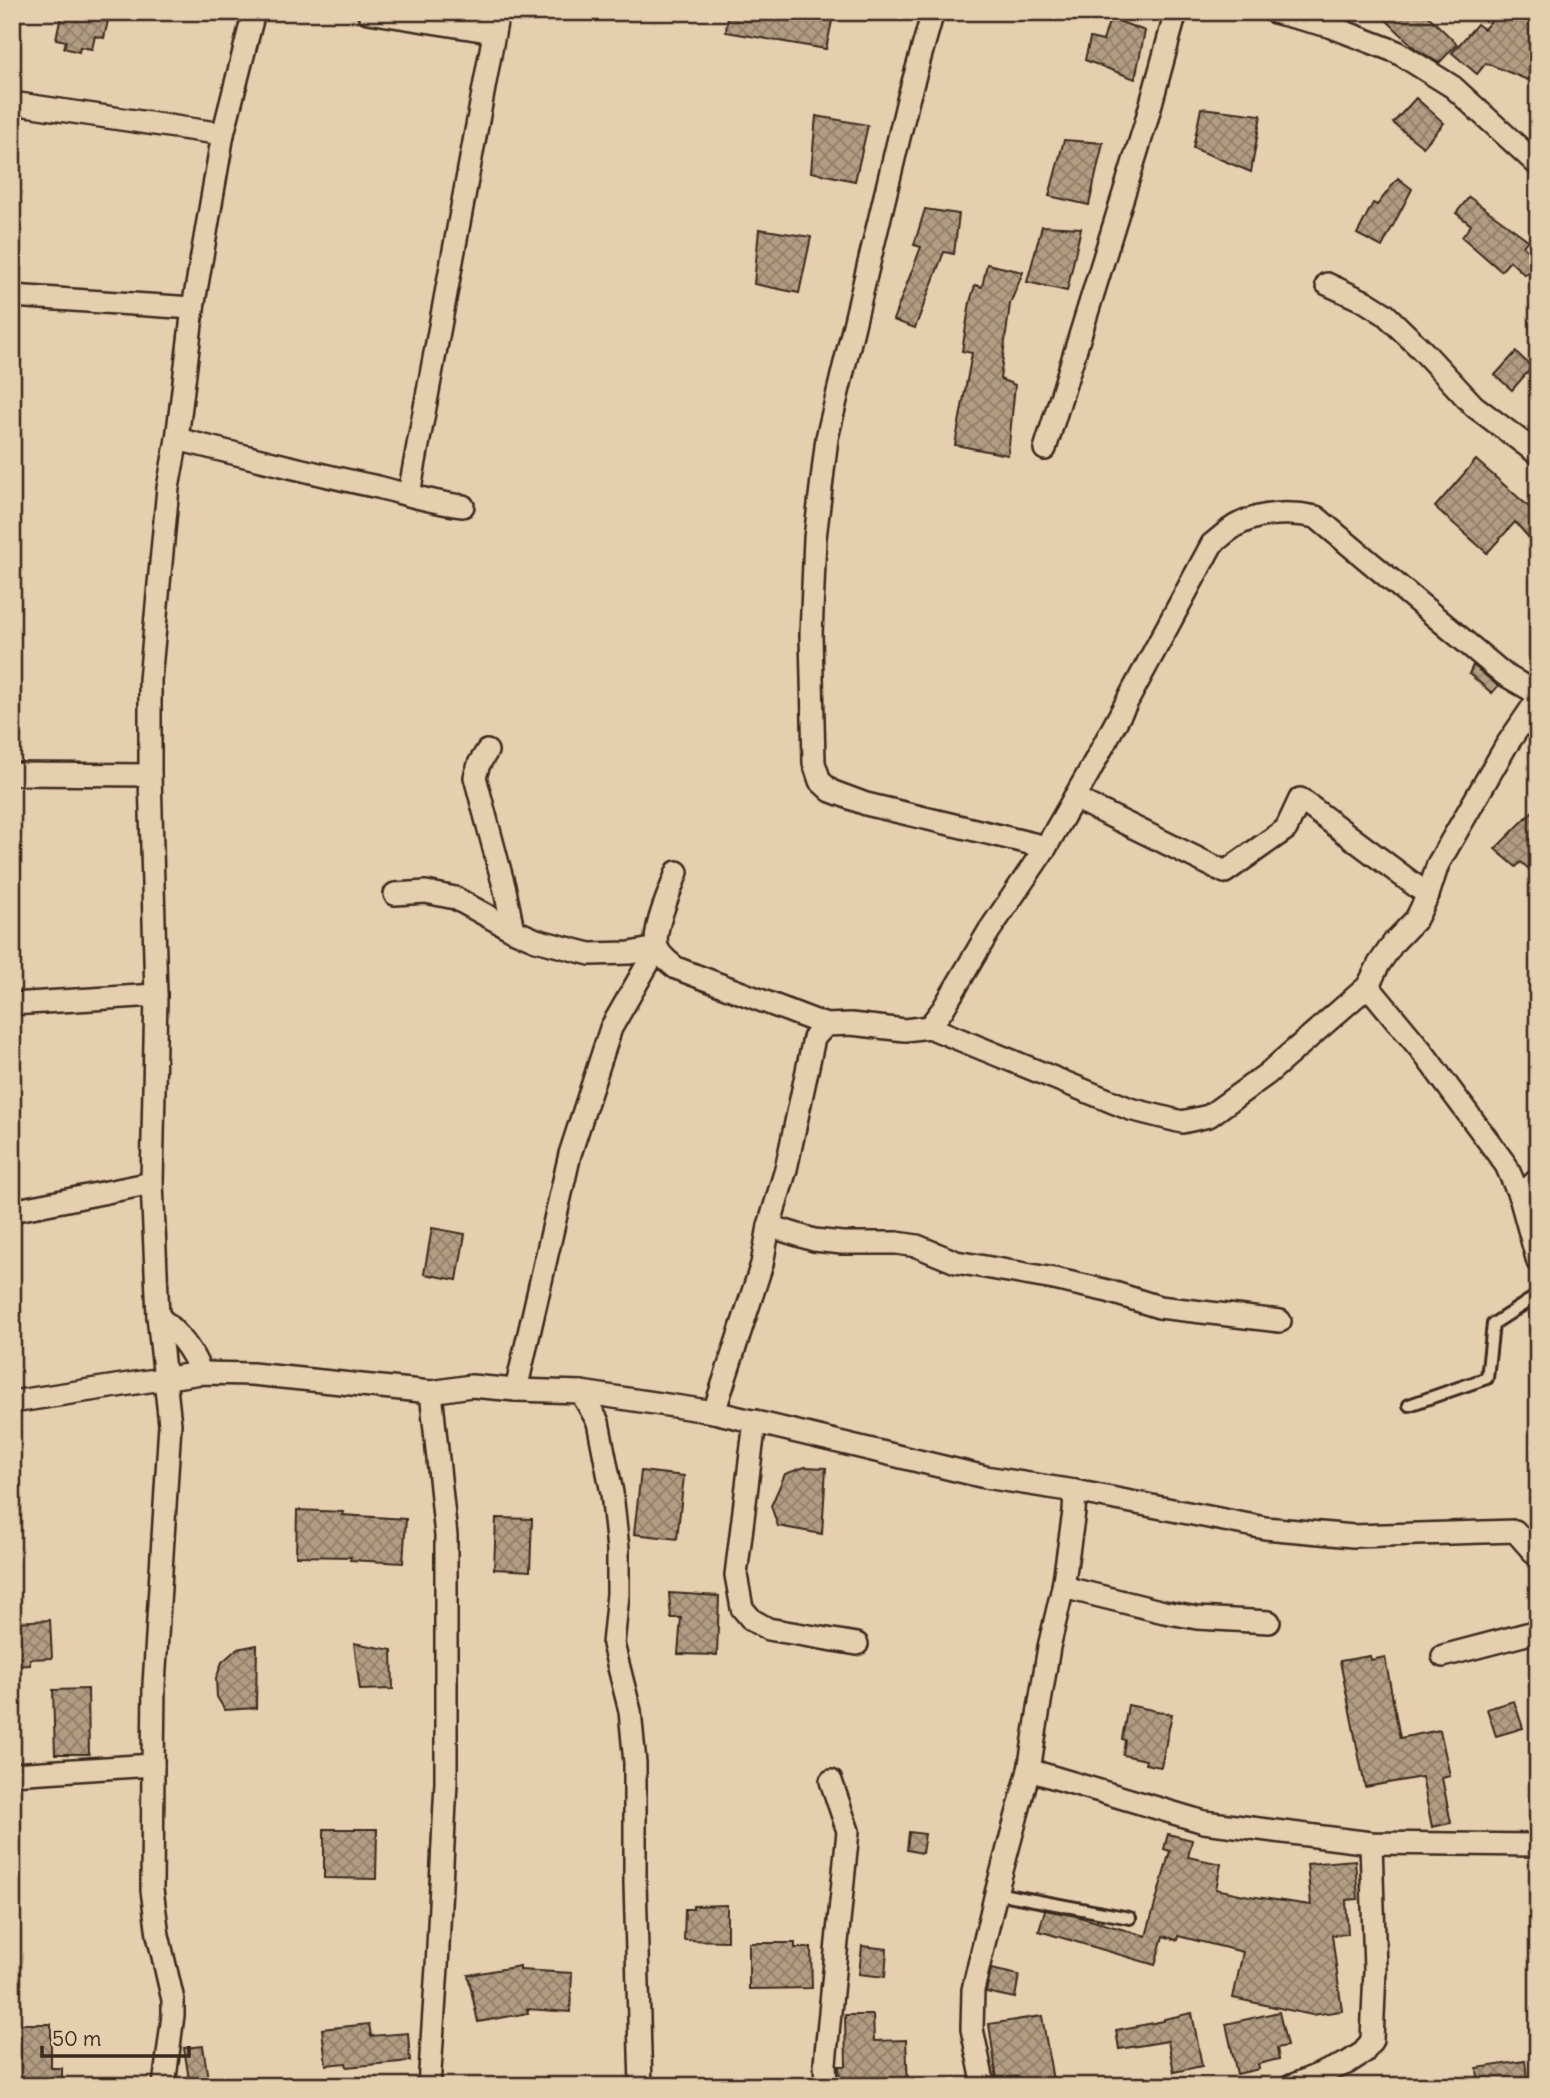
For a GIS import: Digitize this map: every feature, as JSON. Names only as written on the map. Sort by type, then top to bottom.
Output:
[{"type":"street","points":[[164,2086],[173,2000],[158,1935],[152,1890],[153,1765],[154,1685],[170,1423],[158,1316],[152,1183],[156,995],[150,680],[168,488],[177,439],[193,308],[223,134],[254,12]]},
{"type":"street","points":[[368,12],[496,22],[409,494]]},
{"type":"street","points":[[933,12],[904,113],[825,449],[815,538],[811,635],[814,763],[820,780],[831,791],[866,804],[1046,847]]},
{"type":"street","points":[[1045,449],[1146,122],[1176,12]]},
{"type":"street","points":[[1274,12],[1329,26],[1397,52],[1453,87],[1538,165]]},
{"type":"street","points":[[12,103],[223,134]]},
{"type":"street","points":[[1327,285],[1366,302],[1385,314],[1474,406],[1538,454]]},
{"type":"street","points":[[12,296],[193,308]]},
{"type":"street","points":[[177,439],[437,503],[463,506]]},
{"type":"street","points":[[677,872],[656,933],[657,947],[663,957],[676,968],[826,1026],[851,1024],[905,1030],[929,1027],[1130,1108],[1182,1122],[1209,1116],[1266,1074],[1368,986],[1394,943],[1416,919],[1428,895],[1438,864],[1538,696],[1505,675],[1316,517],[1292,512],[1240,523],[1212,544],[1046,847],[929,1027]]},
{"type":"street","points":[[487,751],[474,778],[505,890],[513,930]]},
{"type":"street","points":[[12,774],[150,775]]},
{"type":"street","points":[[1074,798],[1225,872],[1286,829],[1300,799],[1428,895]]},
{"type":"street","points":[[395,894],[426,892],[455,898],[536,940],[590,954],[630,953],[657,947]]},
{"type":"street","points":[[516,1390],[570,1154],[611,1028],[657,947]]},
{"type":"street","points":[[1368,986],[1421,1050],[1506,1165],[1520,1197],[1538,1262]]},
{"type":"street","points":[[12,1004],[156,995]]},
{"type":"street","points":[[714,1412],[762,1264],[814,1038],[826,1026]]},
{"type":"street","points":[[1520,1197],[1538,1179]]},
{"type":"street","points":[[12,1211],[152,1183]]},
{"type":"street","points":[[769,1226],[814,1240],[897,1243],[917,1247],[956,1262],[1054,1279],[1108,1291],[1160,1307],[1280,1321]]},
{"type":"street","points":[[158,1316],[192,1351],[201,1373]]},
{"type":"street","points":[[12,1402],[201,1373],[252,1374],[432,1392],[471,1386],[581,1392],[714,1412],[985,1477],[1075,1491],[1265,1528],[1353,1536],[1515,1531],[1538,1557]]},
{"type":"street","points":[[429,2086],[446,1782],[446,1536],[432,1392]]},
{"type":"street","points":[[581,1392],[598,1422],[606,1458],[618,1549],[618,1594],[613,1644],[630,1712],[635,1763],[635,1883],[641,2086]]},
{"type":"street","points":[[755,1421],[736,1574],[742,1608],[752,1620],[768,1629],[857,1644]]},
{"type":"street","points":[[984,2086],[972,2029],[973,1990],[1030,1770],[1049,1647],[1063,1587],[1075,1491]]},
{"type":"street","points":[[1063,1587],[1197,1618],[1269,1622]]},
{"type":"street","points":[[1443,1656],[1538,1631]]},
{"type":"street","points":[[12,1774],[153,1765]]},
{"type":"street","points":[[1030,1770],[1203,1822],[1371,1843],[1538,1845]]},
{"type":"street","points":[[826,2086],[825,2063],[848,1831],[831,1782]]},
{"type":"street","points":[[1291,2086],[1347,2063],[1364,2052],[1372,2040],[1375,1970],[1371,1843]]},
{"type":"lane","points":[[1409,1405],[1487,1378],[1493,1324],[1538,1295]]},
{"type":"lane","points":[[996,1893],[1130,1918]]},
{"type":"building","points":[[62,12],[110,12],[104,38],[95,36],[92,49],[80,47],[79,52],[64,48],[66,41],[56,39]]},
{"type":"building","points":[[728,12],[834,12],[826,49],[726,32]]},
{"type":"building","points":[[1378,12],[1424,12],[1457,44],[1439,63],[1416,49]]},
{"type":"building","points":[[1499,12],[1538,12],[1538,65],[1528,80],[1486,63],[1477,74],[1452,53],[1477,24],[1484,29]]},
{"type":"building","points":[[1110,18],[1145,31],[1135,79],[1085,60],[1090,38],[1103,41]]},
{"type":"building","points":[[1416,98],[1444,123],[1423,147],[1393,123]]},
{"type":"building","points":[[1201,108],[1261,115],[1251,172],[1193,148]]},
{"type":"building","points":[[816,116],[868,125],[855,181],[811,172]]},
{"type":"building","points":[[1064,140],[1103,143],[1089,205],[1049,196]]},
{"type":"building","points":[[1398,178],[1412,189],[1382,247],[1357,234],[1373,203],[1377,205]]},
{"type":"building","points":[[1469,197],[1528,240],[1523,246],[1538,262],[1525,275],[1510,261],[1501,271],[1462,237],[1471,225],[1456,213]]},
{"type":"building","points":[[925,209],[959,214],[954,254],[944,252],[915,328],[893,320],[921,247],[914,245]]},
{"type":"building","points":[[1042,226],[1081,228],[1067,291],[1027,282]]},
{"type":"building","points":[[759,229],[811,237],[799,293],[754,284]]},
{"type":"building","points":[[987,264],[1023,272],[1010,304],[1000,379],[1015,385],[1008,455],[955,445],[972,353],[962,351],[970,302],[975,285],[982,287]]},
{"type":"building","points":[[1516,352],[1532,367],[1512,390],[1495,375]]},
{"type":"building","points":[[1476,460],[1538,515],[1538,548],[1515,522],[1487,553],[1435,507]]},
{"type":"building","points":[[1473,665],[1498,686],[1492,693],[1469,674]]},
{"type":"building","points":[[1538,806],[1538,877],[1521,862],[1516,867],[1495,849]]},
{"type":"building","points":[[432,1228],[465,1234],[457,1280],[424,1274]]},
{"type":"building","points":[[805,1467],[826,1468],[822,1534],[778,1526],[771,1506],[785,1474]]},
{"type":"building","points":[[641,1471],[684,1476],[677,1539],[634,1534]]},
{"type":"building","points":[[297,1510],[406,1519],[403,1563],[350,1560],[351,1557],[296,1556]]},
{"type":"building","points":[[496,1518],[532,1519],[530,1571],[494,1569]]},
{"type":"building","points":[[669,1593],[719,1596],[717,1655],[678,1654],[681,1618],[671,1618]]},
{"type":"building","points":[[50,1620],[52,1658],[30,1659],[30,1665],[12,1666],[15,1622]]},
{"type":"building","points":[[354,1643],[392,1650],[393,1689],[360,1690]]},
{"type":"building","points":[[257,1645],[256,1708],[225,1710],[217,1697],[216,1679],[222,1662],[237,1649]]},
{"type":"building","points":[[1370,1656],[1371,1660],[1385,1657],[1400,1738],[1440,1730],[1450,1776],[1442,1778],[1451,1823],[1432,1827],[1422,1777],[1365,1787],[1340,1661]]},
{"type":"building","points":[[88,1689],[89,1754],[55,1754],[53,1690]]},
{"type":"building","points":[[1514,1701],[1523,1728],[1496,1736],[1487,1709]]},
{"type":"building","points":[[1128,1705],[1172,1714],[1161,1767],[1145,1764],[1146,1760],[1123,1755],[1125,1740],[1122,1739]]},
{"type":"building","points":[[324,1829],[377,1829],[376,1879],[324,1878]]},
{"type":"building","points":[[909,1832],[925,1834],[922,1853],[907,1850]]},
{"type":"building","points":[[1168,1834],[1192,1840],[1188,1857],[1221,1864],[1216,1889],[1311,1905],[1307,1864],[1355,1860],[1358,1899],[1346,1900],[1348,1934],[1332,1935],[1342,2011],[1312,2015],[1233,1998],[1243,1952],[1178,1936],[1177,1940],[1163,1936],[1155,1965],[1039,1931],[1045,1910],[1146,1936],[1170,1851],[1164,1849]]},
{"type":"building","points":[[727,1905],[727,1941],[684,1940],[685,1909],[693,1909],[693,1906]]},
{"type":"building","points":[[749,1943],[795,1943],[795,1948],[811,1948],[812,1988],[749,1989]]},
{"type":"building","points":[[862,1946],[887,1949],[885,1977],[859,1974]]},
{"type":"building","points":[[520,1966],[520,1970],[572,1973],[570,2012],[527,2009],[528,2013],[478,2022],[468,1975]]},
{"type":"building","points":[[991,1969],[1019,1975],[1015,1998],[986,1992]]},
{"type":"building","points":[[1279,2012],[1287,2046],[1277,2048],[1279,2059],[1258,2064],[1259,2069],[1237,2074],[1226,2024]]},
{"type":"building","points":[[1192,2013],[1202,2066],[1174,2072],[1168,2041],[1119,2049],[1116,2030]]},
{"type":"building","points":[[845,2015],[873,2015],[874,2041],[906,2040],[908,2086],[840,2086],[839,2066],[846,2066]]},
{"type":"building","points":[[1042,2016],[1054,2086],[1021,2086],[1019,2077],[997,2080],[989,2024]]},
{"type":"building","points":[[15,2024],[51,2024],[51,2068],[62,2068],[62,2086],[16,2086]]},
{"type":"building","points":[[369,2024],[371,2036],[408,2033],[410,2061],[347,2067],[346,2063],[326,2065],[322,2029]]},
{"type":"building","points":[[203,2046],[209,2086],[190,2086],[184,2048]]},
{"type":"building","points":[[1525,2061],[1528,2086],[1479,2086],[1477,2068]]}]
